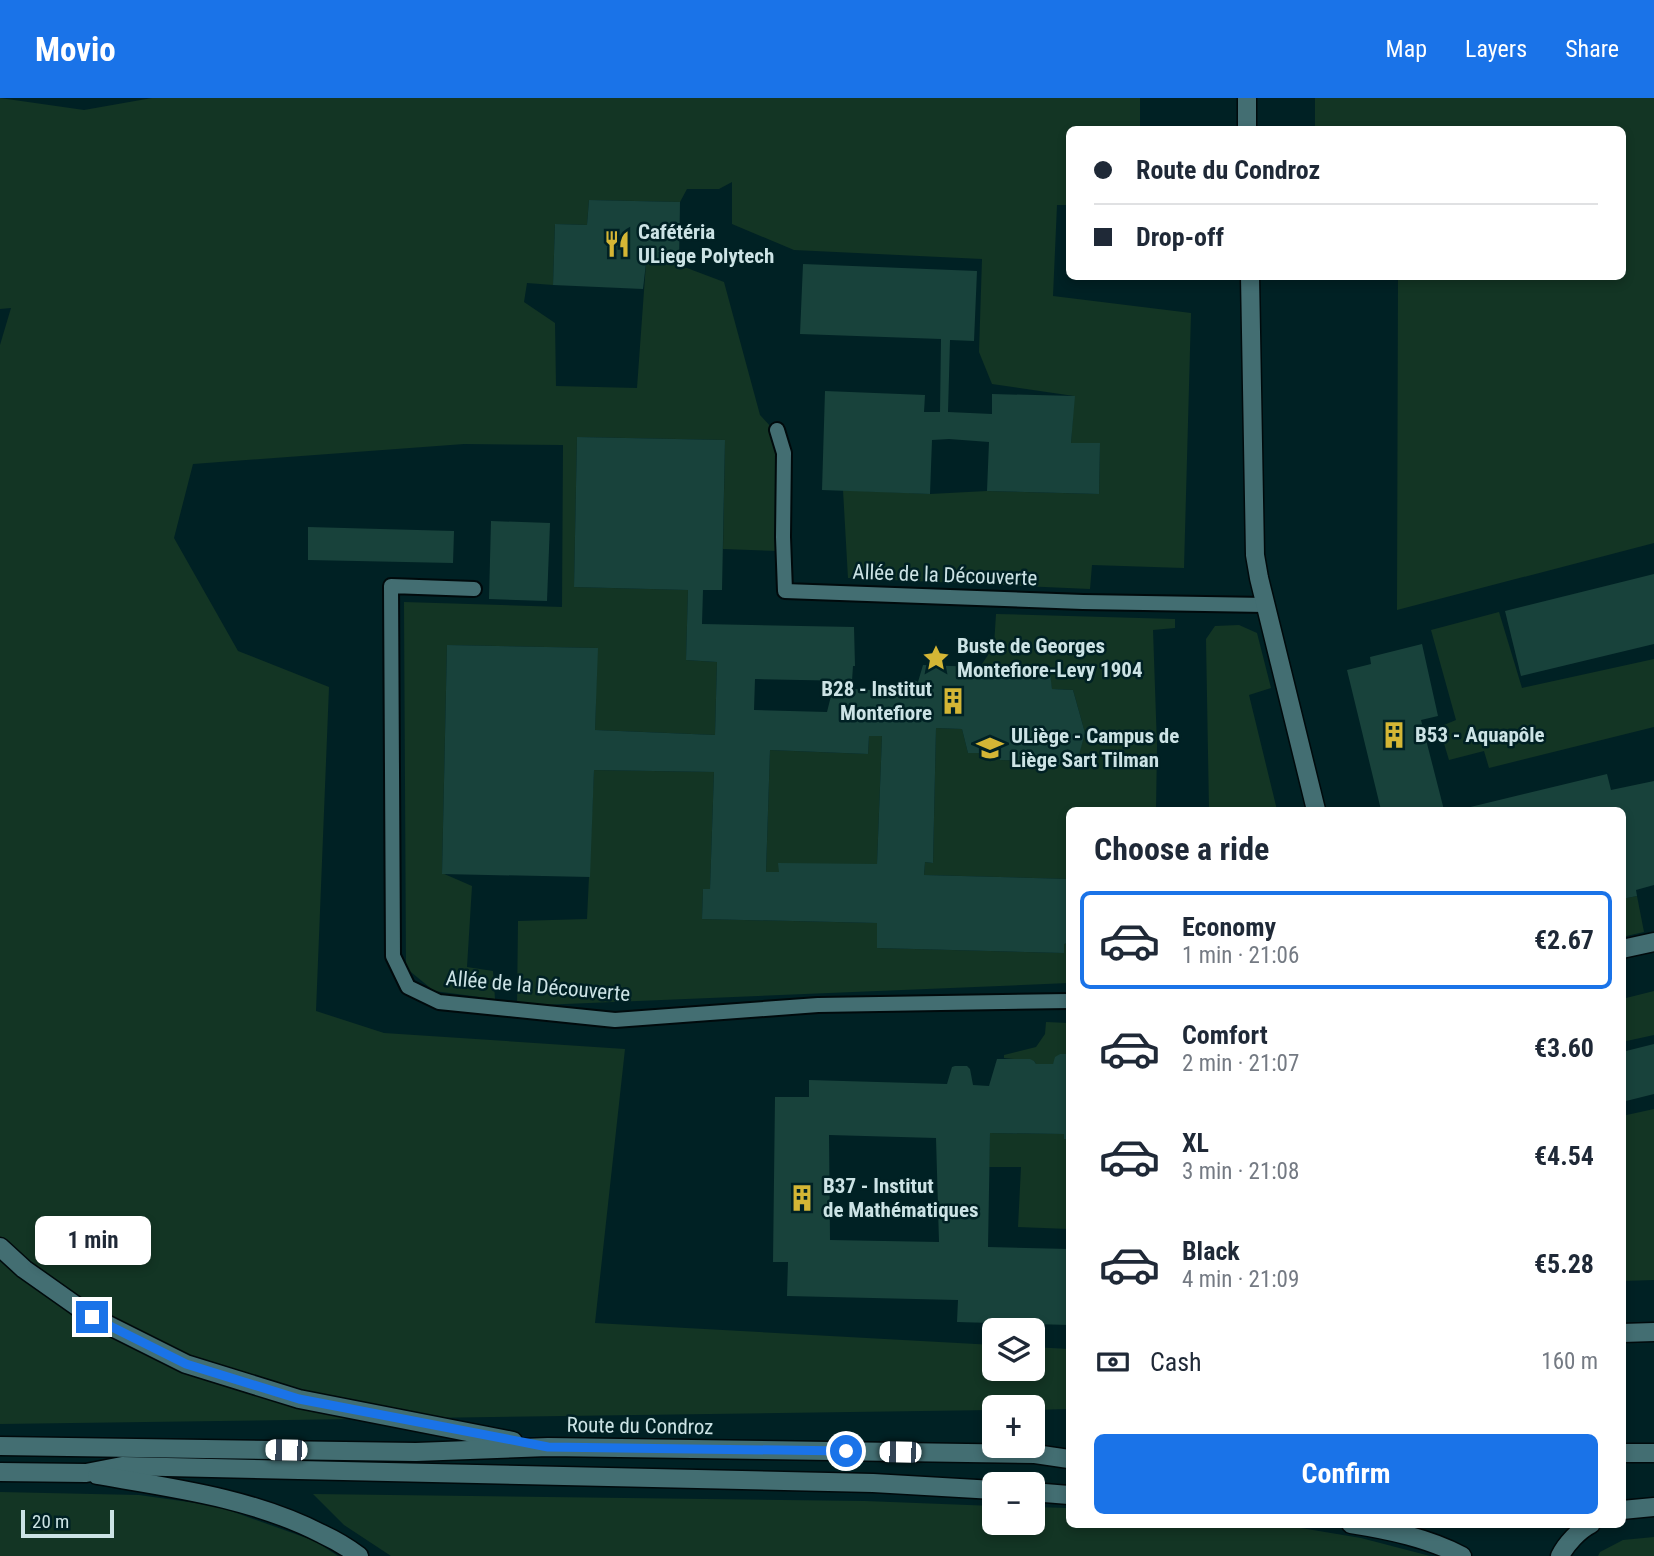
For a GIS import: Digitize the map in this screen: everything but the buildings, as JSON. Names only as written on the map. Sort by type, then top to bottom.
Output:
[{"type":"main road","points":[[1247,98],[1247,126]]},
{"type":"main road","points":[[1250,280],[1255,555],[1315,807]]},
{"type":"main road","points":[[1626,948],[1654,942]]},
{"type":"main road","points":[[0,1247],[24,1269],[92,1317],[186,1364],[299,1399],[548,1447]]},
{"type":"main road","points":[[1626,1333],[1654,1332]]},
{"type":"main road","name":"Route du Condroz","points":[[0,1446],[416,1452],[548,1447],[982,1453]]},
{"type":"main road","points":[[1045,1453],[1066,1451]]},
{"type":"main road","points":[[1626,1453],[1654,1453]]},
{"type":"main road","name":"Route du Condroz","points":[[1045,1455],[1066,1459]]},
{"type":"main road","points":[[86,1473],[122,1466],[873,1483],[982,1489]]},
{"type":"main road","points":[[0,1472],[86,1473],[213,1495],[295,1520],[359,1556]]},
{"type":"main road","points":[[1045,1493],[1066,1494]]},
{"type":"main road","points":[[1626,1510],[1654,1507]]},
{"type":"main road","points":[[1374,1528],[1447,1548],[1462,1556]]},
{"type":"main road","points":[[1560,1556],[1579,1528]]},
{"type":"lane","name":"Allée de la Découverte","points":[[777,429],[784,453],[785,592],[1070,602],[1266,605]]},
{"type":"lane","name":"Allée de la Découverte","points":[[474,589],[391,586],[393,956],[408,987],[439,1002],[615,1020],[818,1005],[1066,1001]]},
{"type":"green space","points":[[0,98],[84,110],[152,98],[1140,98],[1140,126],[1066,126],[1066,205],[1057,205],[1053,296],[1191,313],[1184,568],[1092,565],[1090,589],[848,578],[843,490],[930,494],[987,491],[1099,494],[1100,444],[1071,443],[1074,396],[992,384],[979,352],[982,259],[794,250],[732,224],[732,182],[719,189],[687,189],[680,202],[589,200],[587,225],[555,224],[553,285],[527,283],[524,302],[555,323],[556,386],[637,388],[646,263],[679,265],[724,282],[760,415],[773,429],[781,459],[779,551],[723,549],[725,440],[577,437],[574,587],[688,590],[686,660],[717,662],[715,735],[595,730],[597,648],[447,645],[442,873],[472,886],[467,967],[493,971],[495,999],[434,991],[406,968],[404,602],[562,607],[563,445],[464,444],[193,464],[174,538],[238,651],[329,687],[316,1011],[384,1033],[625,1049],[595,1323],[982,1344],[982,1381],[1045,1381],[1045,1348],[1066,1349],[1066,1409],[1045,1410],[1045,1395],[982,1395],[982,1410],[0,1424],[0,345],[11,308],[0,309]]},
{"type":"green space","points":[[1315,98],[1654,98],[1654,543],[1397,610],[1398,280],[1626,280],[1626,126],[1315,126]]},
{"type":"green space","points":[[1499,612],[1522,688],[1654,659],[1654,727],[1489,768],[1484,751],[1449,760],[1439,727],[1456,720],[1431,630]]},
{"type":"green space","points":[[996,614],[1175,619],[1175,628],[1153,630],[1156,807],[1066,807],[1066,879],[924,875],[925,862],[933,863],[936,728],[962,729],[968,753],[1000,753],[1000,760],[1075,766],[1085,733],[1073,690],[1052,689],[1049,673],[1032,673],[1032,678],[982,676],[980,667],[994,646]]},
{"type":"green space","points":[[1239,625],[1257,633],[1271,688],[1249,695],[1276,807],[1209,807],[1206,639],[1215,626]]},
{"type":"green space","points":[[869,736],[882,736],[877,864],[779,864],[779,872],[766,872],[770,750],[868,754]]},
{"type":"green space","points":[[594,770],[714,772],[710,889],[703,890],[702,919],[877,923],[877,948],[1064,953],[1066,944],[1066,983],[517,1006],[518,921],[587,919]]},
{"type":"green space","points":[[1637,896],[1644,932],[1626,936],[1626,898]]},
{"type":"green space","points":[[1654,991],[1654,1035],[1626,1041],[1626,998]]},
{"type":"green space","points":[[1046,1022],[1066,1023],[1066,1054],[1060,1054],[1053,1064],[1004,1058],[1004,1055],[1036,1047],[1045,1034]]},
{"type":"green space","points":[[1654,1109],[1654,1280],[1626,1281],[1626,1115]]},
{"type":"green space","points":[[990,1133],[1064,1134],[1066,1229],[1018,1227],[1021,1167],[989,1167]]},
{"type":"green space","points":[[0,1492],[139,1495],[217,1506],[315,1541],[338,1556],[0,1556]]},
{"type":"green space","points":[[313,1494],[865,1501],[982,1506],[982,1535],[1045,1535],[1045,1507],[1066,1508],[1066,1528],[1301,1528],[1361,1538],[1430,1556],[391,1556],[344,1525]]},
{"type":"green space","points":[[1654,1537],[1654,1556],[1598,1556],[1600,1552],[1623,1540]]},
{"type":"place","name":"Cafétéria ULiege Polytech","points":[[617,244]]},
{"type":"place","name":"Buste de Georges Montefiore-Levy 1904","points":[[936,658]]},
{"type":"place","name":"B28 - Institut Montefiore","points":[[953,701]]},
{"type":"place","name":"B53 - Aquapôle","points":[[1394,735]]},
{"type":"place","name":"ULiège - Campus de Liège Sart Tilman","points":[[990,748]]},
{"type":"place","name":"B37 - Institut de Mathématiques","points":[[802,1198]]},
{"type":"route","points":[[92,1317],[186,1364],[299,1399],[548,1447],[846,1451]]}]
